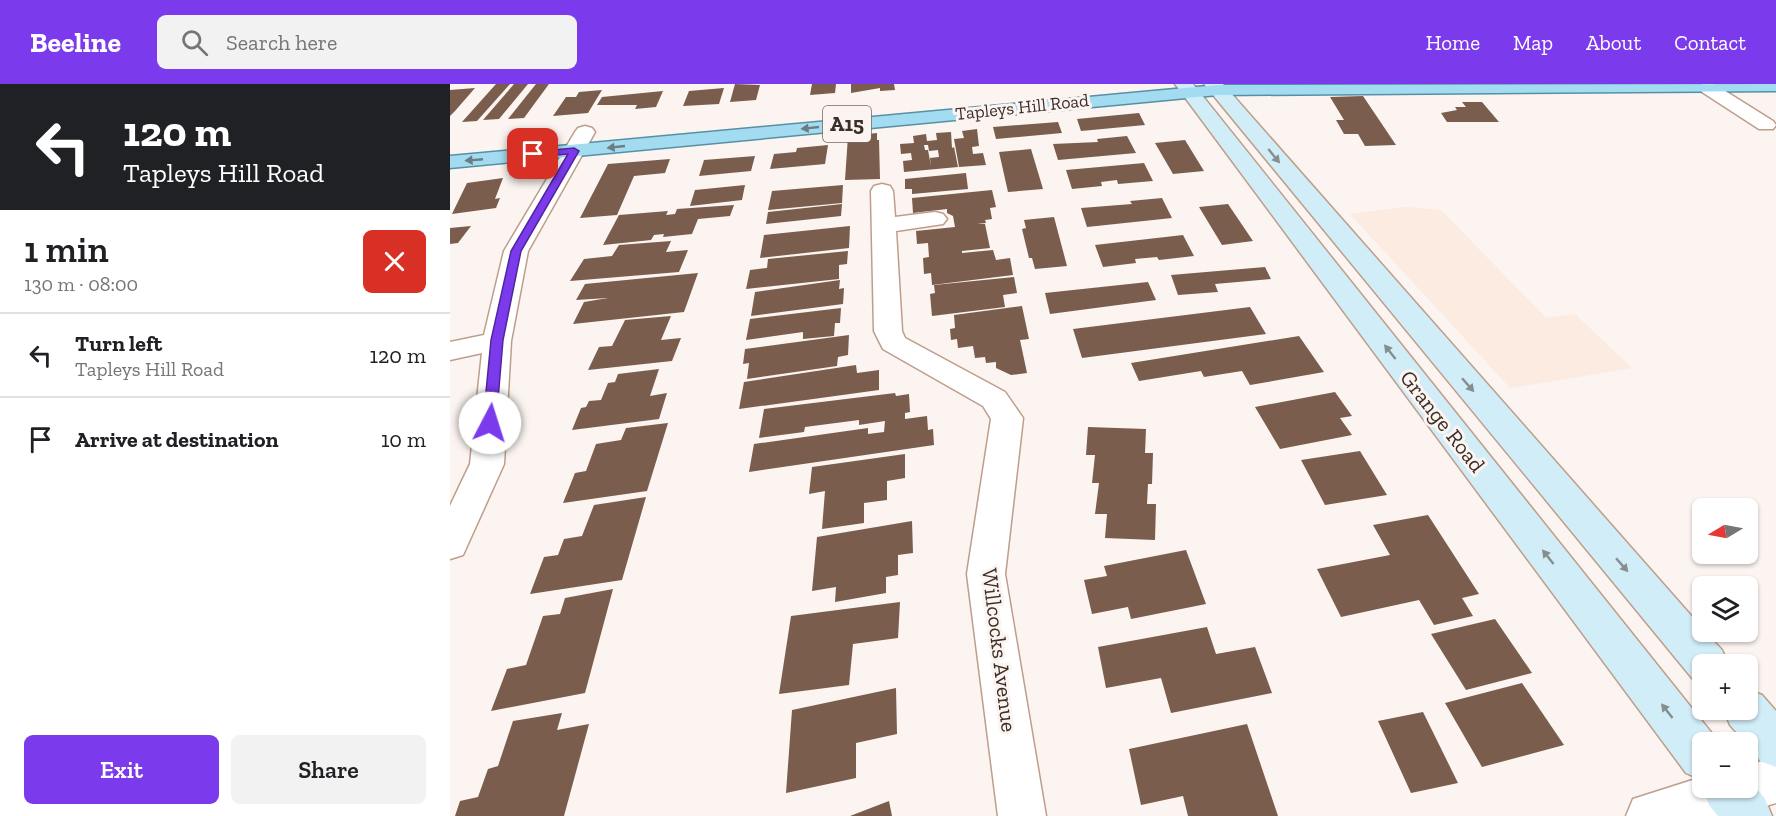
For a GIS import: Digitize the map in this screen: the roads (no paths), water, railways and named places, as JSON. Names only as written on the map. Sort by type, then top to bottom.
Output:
[{"type":"main road","name":"Tapleys Hill Road","points":[[1118,89],[1139,84]]},
{"type":"main road","points":[[1219,100],[1283,88],[1776,86]]},
{"type":"main road","name":"Tapleys Hill Road","points":[[450,162],[580,142],[1118,89],[1186,88]]},
{"type":"main road","name":"Grange Road","points":[[1186,88],[1219,100],[1332,226],[1698,654]]},
{"type":"main road","points":[[1118,89],[1245,104],[1283,88]]},
{"type":"main road","name":"Grange Road","points":[[1219,100],[1692,743]]},
{"type":"main road","name":"Tapleys Hill Road","points":[[450,144],[580,142]]},
{"type":"main road","points":[[1755,720],[1776,745]]},
{"type":"street","points":[[1708,88],[1766,125]]},
{"type":"street","points":[[450,544],[487,464],[497,340],[516,251],[580,142]]},
{"type":"street","name":"Willcocks Avenue","points":[[882,191],[888,331],[893,343],[994,399],[1007,418],[986,574],[1022,816]]},
{"type":"street","points":[[884,226],[935,219]]},
{"type":"street","points":[[450,351],[497,340]]},
{"type":"street","points":[[1650,816],[1735,799],[1776,780]]}]
